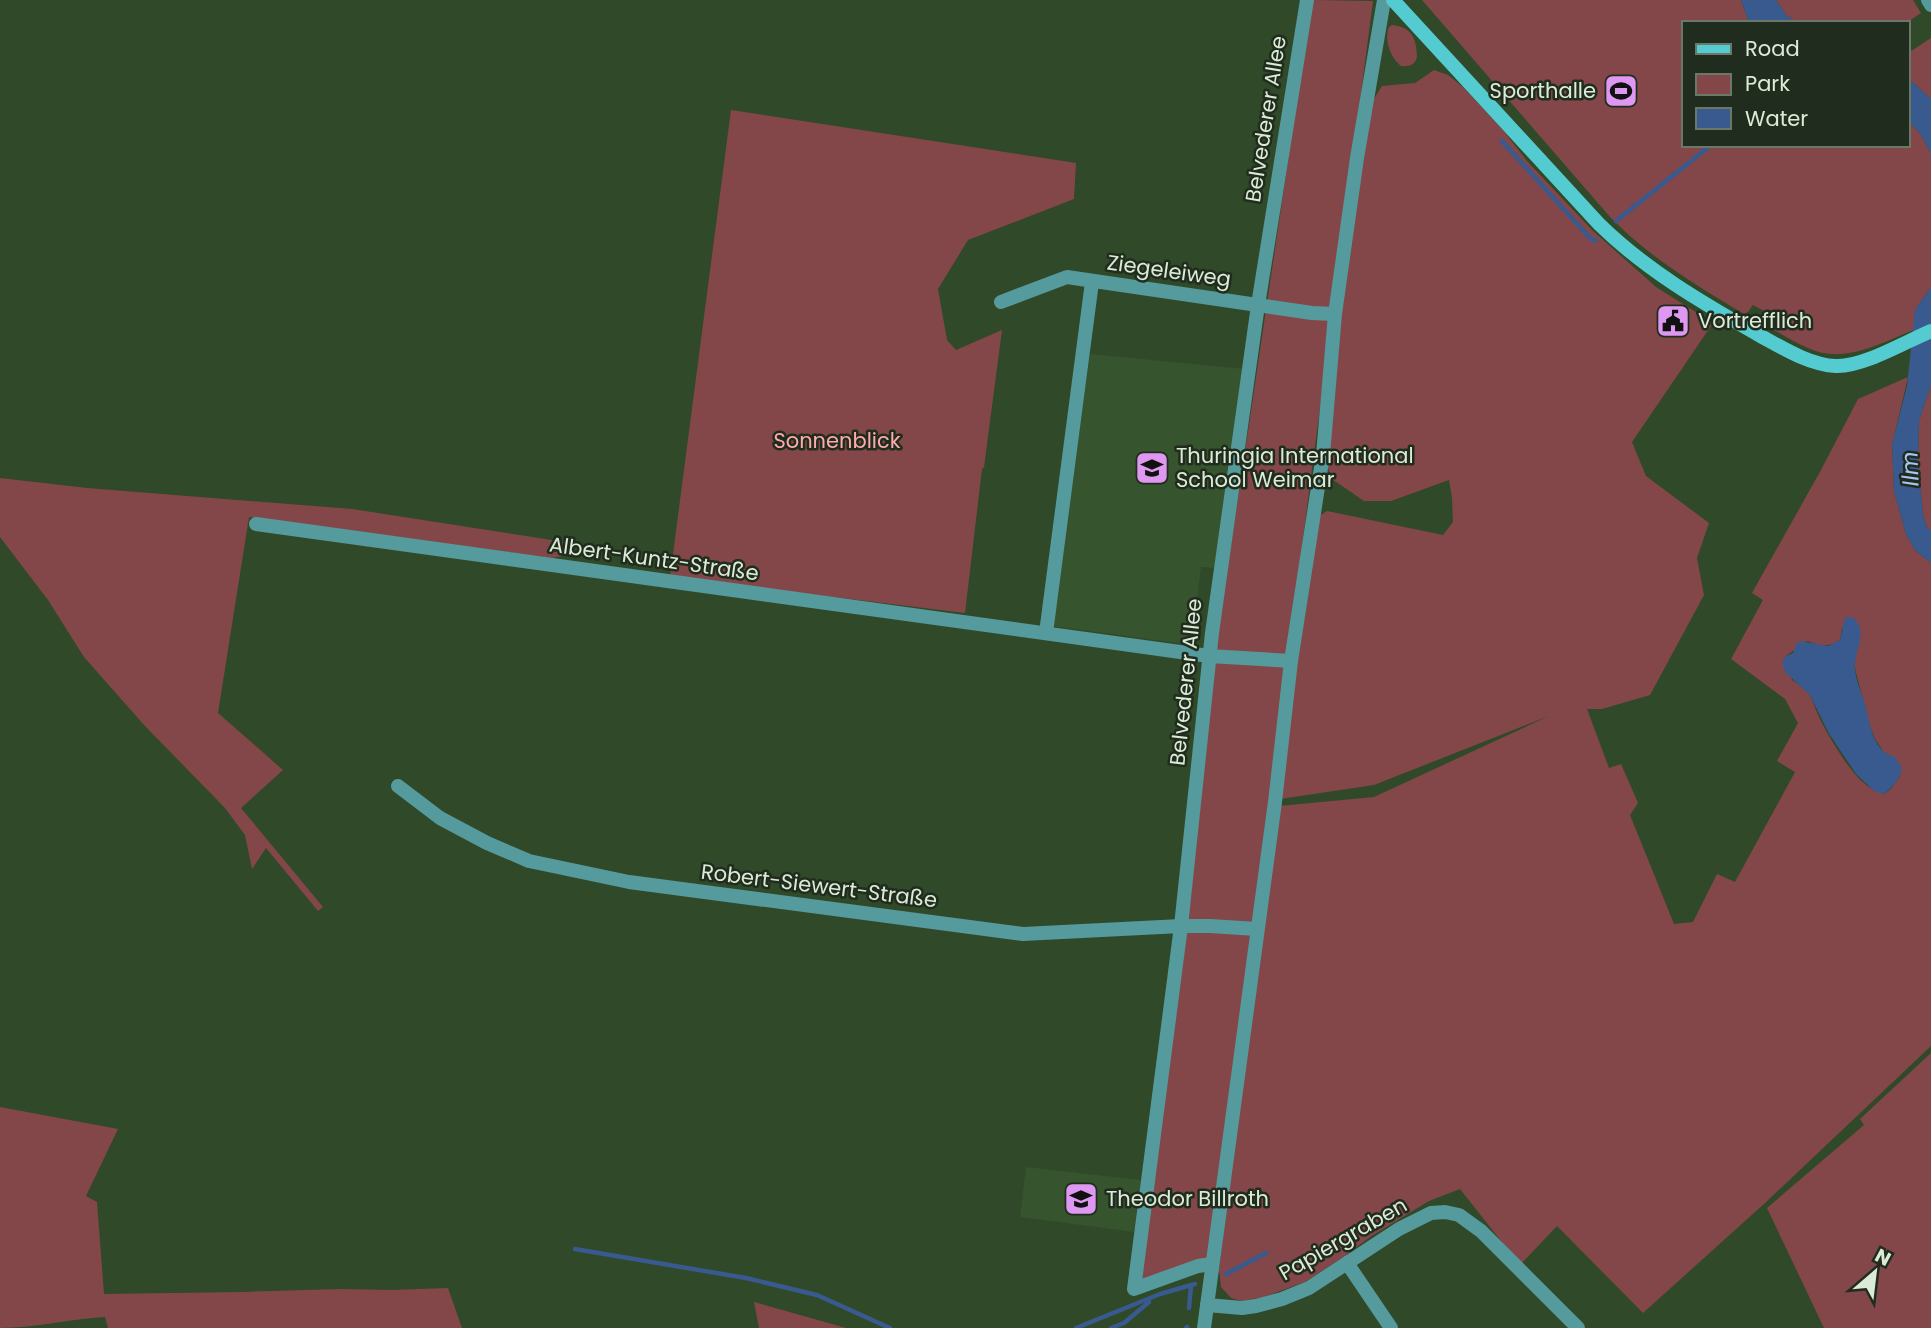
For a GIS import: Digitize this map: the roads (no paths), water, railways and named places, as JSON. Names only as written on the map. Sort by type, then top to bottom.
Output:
[{"type":"street","name":"Belvederer Allee","points":[[1212,1264],[1198,1266],[1134,1289],[1181,926],[1209,656],[1258,305],[1307,0]]},
{"type":"street","points":[[1205,1328],[1275,802],[1291,661],[1322,455],[1335,314],[1357,158],[1384,0]]},
{"type":"street","points":[[1393,0],[1599,224],[1633,254],[1694,297],[1803,358],[1826,365],[1854,364],[1931,331]]},
{"type":"street","points":[[1928,0],[1931,5]]},
{"type":"street","name":"Ziegeleiweg","points":[[1001,302],[1067,277],[1312,313],[1335,314]]},
{"type":"street","points":[[1046,633],[1092,282]]},
{"type":"street","name":"Albert-Kuntz-Straße","points":[[256,524],[1209,656],[1291,661]]},
{"type":"street","name":"Robert-Siewert-Straße","points":[[398,786],[440,818],[529,861],[629,882],[1024,934],[1181,926],[1257,929]]},
{"type":"street","name":"Papiergraben","points":[[1207,1305],[1241,1308],[1255,1306],[1309,1288],[1399,1229],[1431,1213],[1459,1215],[1481,1231],[1578,1328]]},
{"type":"street","points":[[1347,1264],[1391,1328]]},
{"type":"water","points":[[1741,0],[1776,0],[1786,15],[1795,21],[1748,21]]},
{"type":"water","points":[[1910,80],[1931,99],[1931,154],[1920,133],[1910,123]]},
{"type":"water","name":"Ilm","points":[[1931,287],[1931,385],[1919,421],[1918,459],[1923,515],[1931,531],[1931,563],[1915,550],[1906,534],[1894,491],[1892,444],[1907,386],[1915,310]]},
{"type":"water","points":[[1846,617],[1854,618],[1860,630],[1855,663],[1856,678],[1873,734],[1880,748],[1894,756],[1902,768],[1895,783],[1884,794],[1874,791],[1856,774],[1828,732],[1810,695],[1785,672],[1782,662],[1786,656],[1793,653],[1800,641],[1828,646],[1840,640]]},
{"type":"waterway","points":[[1502,141],[1589,237],[1596,240]]},
{"type":"waterway","points":[[1616,221],[1708,147]]},
{"type":"waterway","points":[[575,1249],[746,1278],[817,1295],[890,1328]]},
{"type":"waterway","points":[[1226,1274],[1266,1253]]},
{"type":"waterway","points":[[1076,1328],[1160,1294],[1195,1284]]},
{"type":"waterway","points":[[1189,1308],[1191,1286]]},
{"type":"waterway","points":[[1111,1328],[1124,1323],[1149,1302]]},
{"type":"place","name":"Sporthalle","points":[[1621,91]]},
{"type":"place","name":"Vortrefflich","points":[[1673,321]]},
{"type":"place","name":"Thuringia International School Weimar","points":[[1152,468]]},
{"type":"place","name":"Theodor Billroth","points":[[1081,1199]]},
{"type":"park label","name":"Sonnenblick","points":[[837,441]]}]
